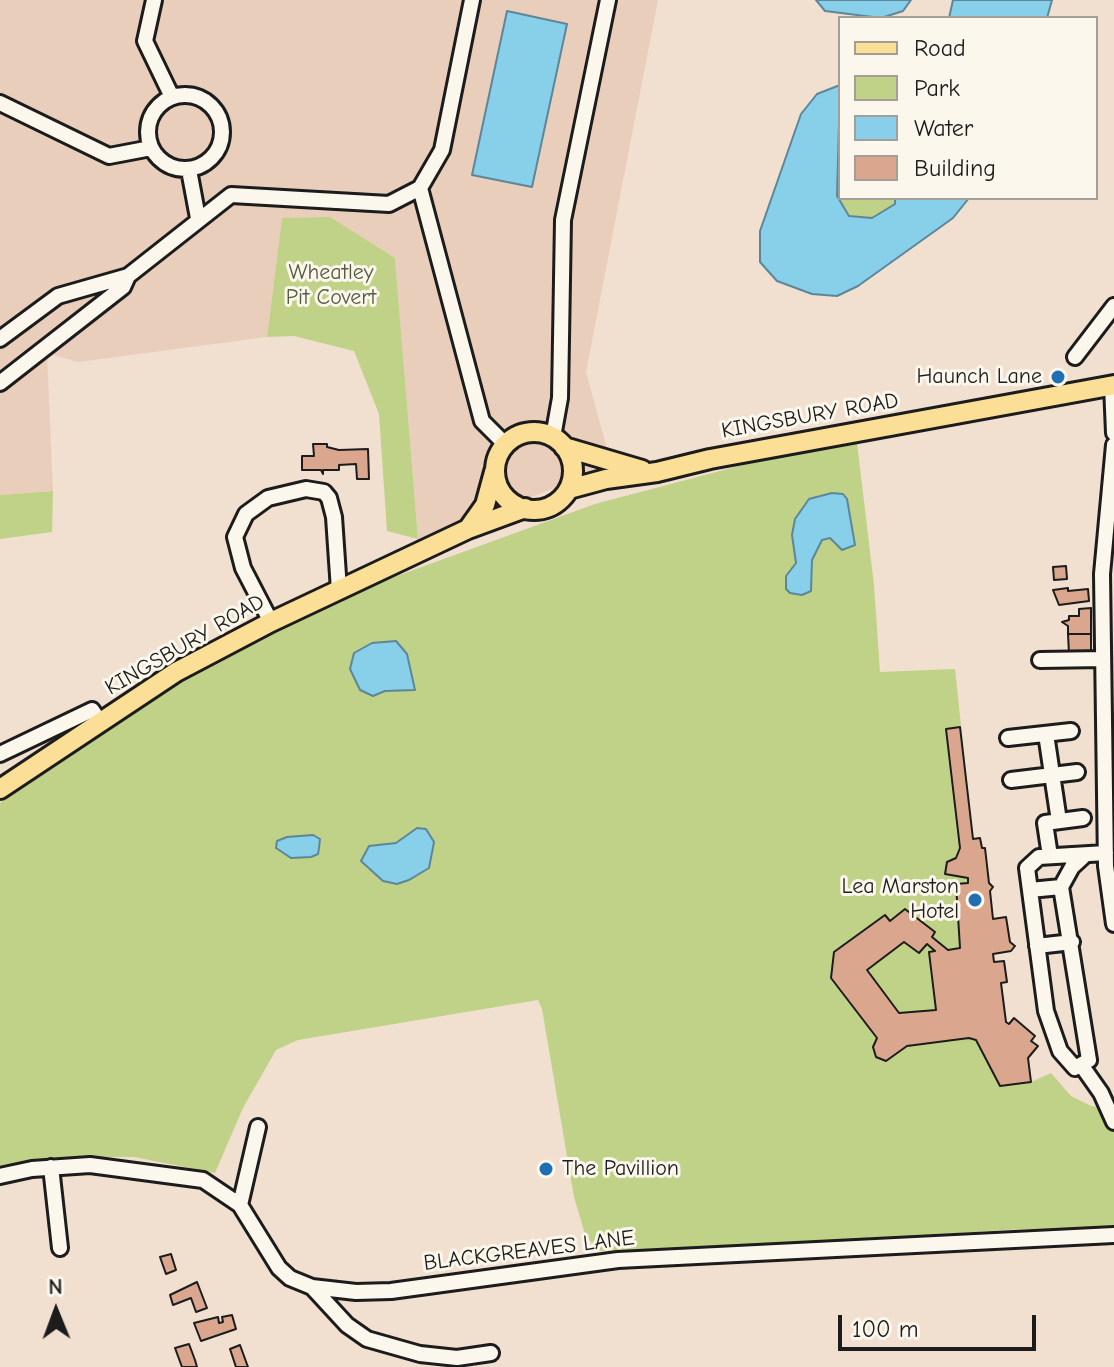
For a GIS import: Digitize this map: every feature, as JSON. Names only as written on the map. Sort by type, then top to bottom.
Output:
[{"type":"main road","name":"KINGSBURY ROAD","points":[[0,789],[176,672],[271,622],[468,529],[525,508],[546,508],[569,489],[710,459],[1113,385]]},
{"type":"main road","name":"KINGSBURY ROAD","points":[[505,444],[528,432],[608,462],[657,472]]},
{"type":"main road","points":[[559,442],[571,460],[569,489]]},
{"type":"main road","points":[[468,529],[485,505],[505,444]]},
{"type":"main road","points":[[494,472],[505,498],[525,508]]},
{"type":"street","points":[[154,0],[145,41],[172,97]]},
{"type":"street","points":[[0,339],[58,296],[128,276],[231,195],[389,204],[420,188],[442,150],[472,0]]},
{"type":"street","points":[[559,442],[563,220],[608,0]]},
{"type":"street","points":[[185,94],[208,102],[222,123],[219,148],[202,166],[189,170],[162,162],[151,148],[147,127],[150,117],[163,101],[172,97],[185,94]]},
{"type":"street","points":[[0,103],[109,156],[151,148]]},
{"type":"street","points":[[189,170],[198,218]]},
{"type":"street","points":[[420,188],[482,421],[505,444]]},
{"type":"street","points":[[0,383],[123,287],[128,276]]},
{"type":"street","points":[[1075,357],[1114,306]]},
{"type":"street","points":[[1113,385],[1114,433]]},
{"type":"street","points":[[1114,445],[1102,574],[1106,853],[1114,924]]},
{"type":"street","points":[[271,622],[243,568],[235,537],[246,514],[268,498],[306,489],[324,492],[329,498],[334,517],[339,590]]},
{"type":"street","points":[[1040,660],[1103,659]]},
{"type":"street","name":"KINGSBURY ROAD","points":[[0,754],[92,710],[100,722]]},
{"type":"street","points":[[1008,738],[1071,731]]},
{"type":"street","points":[[1046,734],[1059,821]]},
{"type":"street","points":[[1011,780],[1077,772]]},
{"type":"street","points":[[1050,856],[1045,823],[1083,818]]},
{"type":"street","points":[[1084,856],[1072,867],[1061,887],[1089,1060],[1082,1066],[1070,1066],[1053,1036],[1046,1011],[1027,868],[1039,857],[1106,853]]},
{"type":"street","points":[[1030,890],[1061,887]]},
{"type":"street","points":[[1037,946],[1072,942]]},
{"type":"street","points":[[1082,1066],[1101,1093],[1114,1122]]},
{"type":"street","points":[[240,1205],[258,1127]]},
{"type":"street","name":"BLACKGREAVES LANE","points":[[0,1176],[51,1167],[90,1165],[191,1177],[221,1189],[240,1205],[279,1268],[303,1285],[312,1287],[391,1291],[618,1260],[1114,1235]]},
{"type":"street","points":[[51,1167],[60,1248]]},
{"type":"street","points":[[312,1287],[347,1325],[367,1339],[420,1354],[457,1358],[491,1353]]},
{"type":"shaded area","points":[[0,0],[658,0],[586,372],[612,467],[418,539],[395,258],[282,218],[267,337],[78,362],[47,353],[53,491],[0,495]]},
{"type":"green space","points":[[839,200],[895,200],[872,218],[849,216]]},
{"type":"green space","name":"Wheatley Pit Covert","points":[[330,217],[395,258],[418,539],[387,531],[379,414],[354,351],[294,336],[267,337],[282,218]]},
{"type":"green space","points":[[857,443],[874,585],[880,672],[955,669],[973,838],[980,838],[982,848],[985,848],[989,883],[993,887],[990,891],[993,918],[1006,917],[1010,942],[1015,946],[1011,951],[993,954],[994,962],[1004,961],[1007,982],[1001,983],[1006,1021],[1009,1024],[1014,1018],[1035,1036],[1028,1058],[1031,1082],[1051,1073],[1071,1096],[1091,1106],[1114,1109],[1114,1227],[1005,1230],[615,1255],[596,1249],[585,1234],[574,1197],[538,1000],[298,1040],[276,1050],[243,1108],[215,1173],[134,1157],[59,1157],[0,1167],[0,803],[67,750],[186,677],[353,592],[595,504],[754,462]]},
{"type":"green space","points":[[53,491],[52,532],[0,539],[0,495]]},
{"type":"water","points":[[816,0],[911,0],[903,11],[887,16],[825,11]]},
{"type":"water","points":[[953,0],[1052,0],[1048,16],[949,16]]},
{"type":"water","points":[[507,11],[567,24],[532,187],[472,175]]},
{"type":"water","points":[[838,86],[837,196],[849,216],[872,218],[895,204],[895,200],[967,200],[953,218],[858,286],[837,296],[812,294],[777,281],[760,262],[760,231],[801,114],[817,94]]},
{"type":"water","points":[[832,493],[843,494],[847,499],[855,545],[842,550],[830,538],[822,540],[812,560],[811,591],[802,595],[790,593],[786,589],[786,576],[796,563],[792,535],[795,519],[809,499]]},
{"type":"water","points":[[396,641],[407,654],[415,690],[385,691],[373,696],[360,690],[350,669],[354,653],[372,643]]},
{"type":"water","points":[[417,828],[426,829],[434,842],[429,868],[409,880],[397,884],[383,881],[361,861],[369,846],[396,843]]},
{"type":"water","points":[[313,835],[320,839],[318,854],[311,857],[291,858],[276,848],[277,841],[287,837]]},
{"type":"building","points":[[313,444],[327,444],[327,447],[339,450],[368,449],[369,479],[357,479],[356,464],[339,465],[339,470],[323,470],[323,474],[321,470],[302,470],[302,456],[314,456]]},
{"type":"building","points":[[1066,566],[1067,579],[1054,580],[1053,567]]},
{"type":"building","points":[[1068,588],[1068,591],[1088,589],[1089,601],[1059,605],[1053,590]]},
{"type":"building","points":[[1091,608],[1091,634],[1068,634],[1068,626],[1062,622],[1069,620],[1069,616],[1079,616],[1079,609]]},
{"type":"building","points":[[1068,634],[1091,634],[1091,654],[1069,654]]},
{"type":"building","name":"Lea Marston Hotel","points":[[960,727],[973,839],[980,838],[982,848],[985,848],[989,883],[993,887],[990,891],[993,919],[1006,917],[1010,942],[1015,946],[1011,951],[993,954],[994,962],[1004,961],[1007,982],[1001,983],[1006,1022],[1009,1024],[1014,1018],[1035,1036],[1031,1041],[1038,1046],[1028,1058],[1031,1082],[1000,1086],[976,1040],[969,1038],[907,1046],[886,1061],[876,1057],[873,1047],[877,1038],[831,978],[834,952],[885,915],[890,921],[905,909],[935,932],[932,937],[948,950],[960,948],[956,884],[968,883],[968,878],[945,874],[947,862],[956,858],[960,848],[946,729]],"holes":[[[904,942],[919,953],[927,944],[935,951],[929,952],[936,1010],[899,1013],[867,970]]]},
{"type":"building","points":[[171,1254],[176,1270],[166,1274],[160,1257]]},
{"type":"building","points":[[197,1282],[207,1308],[196,1312],[191,1298],[173,1305],[170,1295]]},
{"type":"building","points":[[232,1315],[236,1329],[201,1341],[194,1323],[218,1317],[219,1323],[223,1322],[222,1317]]},
{"type":"building","points":[[189,1344],[197,1367],[182,1367],[175,1348]]},
{"type":"building","points":[[240,1345],[248,1367],[236,1367],[230,1349]]},
{"type":"place","name":"Haunch Lane","points":[[1058,377]]},
{"type":"place","name":"Lea Marston Hotel","points":[[975,900]]},
{"type":"place","name":"The Pavillion","points":[[546,1169]]}]
